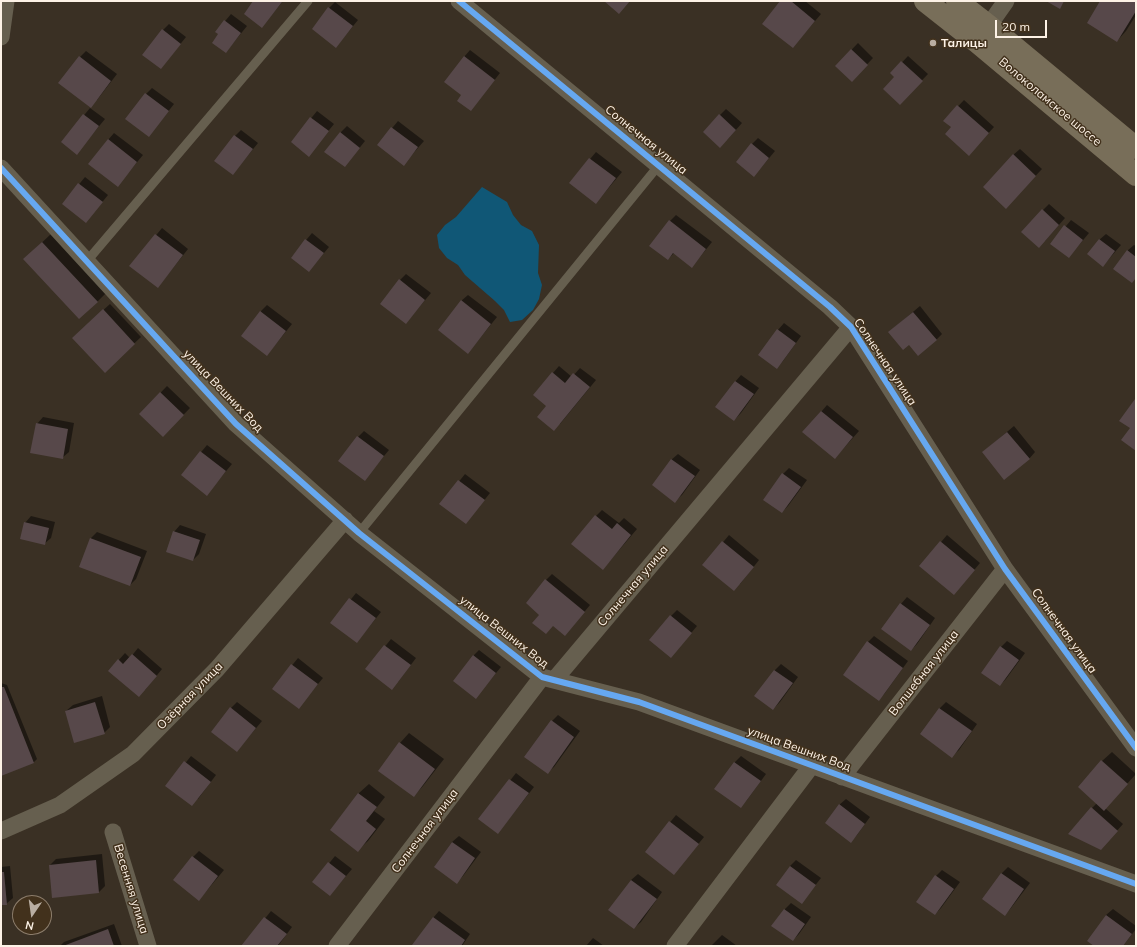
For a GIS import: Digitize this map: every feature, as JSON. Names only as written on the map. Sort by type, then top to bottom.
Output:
[{"type":"main road","name":"Волоколамское шоссе","points":[[925,1],[983,34],[1136,148]]},
{"type":"main road","name":"Волоколамское шоссе","points":[[957,1],[983,34],[1136,174]]},
{"type":"street","points":[[1,37],[6,1]]},
{"type":"street","name":"Солнечная улица","points":[[459,1],[830,307],[851,327],[1006,569],[1136,748]]},
{"type":"street","points":[[983,34],[1006,1]]},
{"type":"street","name":"улица Вешних Вод","points":[[1,168],[236,424],[360,533],[548,678],[638,702],[1136,884]]},
{"type":"street","name":"Солнечная улица","points":[[337,946],[548,678],[851,327]]},
{"type":"street","name":"Озёрная улица","points":[[1,831],[60,805],[132,754],[217,669],[345,520]]},
{"type":"street","name":"Волшебная улица","points":[[842,777],[1006,569]]},
{"type":"street","points":[[675,946],[812,765]]},
{"type":"street","name":"Весенняя улица","points":[[113,832],[148,946]]},
{"type":"lane","points":[[87,261],[308,1]]},
{"type":"lane","points":[[360,533],[659,165]]},
{"type":"water","points":[[482,187],[507,202],[513,215],[521,225],[532,231],[539,245],[538,273],[542,285],[539,299],[533,310],[522,320],[510,322],[504,310],[465,275],[458,265],[447,258],[439,248],[437,235],[445,225],[456,217]]},
{"type":"building","points":[[253,1],[282,2],[262,28],[244,14]]},
{"type":"building","points":[[604,1],[630,1],[619,14]]},
{"type":"building","points":[[780,1],[791,1],[815,21],[793,48],[762,24]]},
{"type":"building","points":[[1046,1],[1064,1],[1060,9]]},
{"type":"building","points":[[1100,1],[1136,1],[1136,11],[1117,42],[1087,23]]},
{"type":"building","points":[[328,7],[353,26],[336,48],[312,29]]},
{"type":"building","points":[[224,20],[241,33],[226,53],[212,43],[218,34],[215,32]]},
{"type":"building","points":[[162,29],[181,44],[161,69],[142,55]]},
{"type":"building","points":[[851,49],[868,65],[852,82],[835,66]]},
{"type":"building","points":[[79,56],[111,81],[91,108],[58,83]]},
{"type":"building","points":[[464,56],[495,80],[471,111],[457,101],[461,95],[444,82]]},
{"type":"building","points":[[901,61],[923,81],[900,105],[883,89],[894,77],[890,73]]},
{"type":"building","points":[[145,93],[169,111],[149,137],[125,119]]},
{"type":"building","points":[[957,105],[989,133],[969,156],[945,134],[951,127],[943,121]]},
{"type":"building","points":[[83,114],[99,126],[77,155],[61,142]]},
{"type":"building","points":[[719,114],[736,130],[720,148],[703,132]]},
{"type":"building","points":[[310,117],[329,131],[309,157],[291,142]]},
{"type":"building","points":[[391,127],[418,147],[404,166],[377,145]]},
{"type":"building","points":[[340,132],[360,148],[345,167],[324,152]]},
{"type":"building","points":[[234,135],[253,149],[233,175],[214,161]]},
{"type":"building","points":[[108,139],[137,162],[118,187],[88,164]]},
{"type":"building","points":[[751,143],[769,158],[754,177],[736,162]]},
{"type":"building","points":[[1013,154],[1036,176],[1006,209],[983,187]]},
{"type":"building","points":[[589,158],[616,178],[596,204],[569,183]]},
{"type":"building","points":[[78,183],[103,202],[86,223],[62,204]]},
{"type":"building","points":[[1042,209],[1059,225],[1039,248],[1021,232]]},
{"type":"building","points":[[669,220],[706,249],[692,268],[673,253],[668,260],[649,246]]},
{"type":"building","points":[[1064,225],[1083,240],[1069,258],[1050,244]]},
{"type":"building","points":[[155,234],[183,255],[158,288],[129,266]]},
{"type":"building","points":[[305,239],[324,253],[309,272],[291,258]]},
{"type":"building","points":[[1099,239],[1115,251],[1103,267],[1087,254]]},
{"type":"building","points":[[42,242],[98,302],[79,319],[23,259]]},
{"type":"building","points":[[1127,250],[1136,257],[1136,278],[1132,283],[1113,269]]},
{"type":"building","points":[[399,279],[425,300],[406,324],[380,304]]},
{"type":"building","points":[[461,300],[491,324],[468,354],[438,330]]},
{"type":"building","points":[[103,309],[135,344],[105,373],[72,338]]},
{"type":"building","points":[[260,311],[286,331],[267,356],[241,336]]},
{"type":"building","points":[[913,312],[937,340],[918,356],[909,345],[903,350],[888,332]]},
{"type":"building","points":[[777,329],[796,343],[777,369],[758,355]]},
{"type":"building","points":[[552,372],[565,383],[573,373],[590,387],[554,431],[537,417],[546,406],[533,395]]},
{"type":"building","points":[[735,381],[754,394],[734,421],[715,407]]},
{"type":"building","points":[[160,392],[184,415],[163,437],[139,414]]},
{"type":"building","points":[[1135,399],[1136,451],[1121,440],[1130,428],[1119,421]]},
{"type":"building","points":[[821,411],[853,437],[835,459],[802,432]]},
{"type":"building","points":[[36,423],[68,429],[63,459],[30,453]]},
{"type":"building","points":[[1007,432],[1030,459],[1004,480],[982,452]]},
{"type":"building","points":[[357,436],[384,456],[365,481],[338,461]]},
{"type":"building","points":[[200,451],[226,471],[207,496],[181,475]]},
{"type":"building","points":[[671,459],[695,476],[675,503],[652,485]]},
{"type":"building","points":[[782,473],[801,487],[782,513],[763,500]]},
{"type":"building","points":[[458,480],[485,500],[466,524],[439,504]]},
{"type":"building","points":[[595,515],[612,529],[617,523],[631,535],[603,570],[571,544]]},
{"type":"building","points":[[24,522],[49,528],[45,545],[20,539]]},
{"type":"building","points":[[173,531],[200,540],[193,561],[166,552]]},
{"type":"building","points":[[90,538],[141,557],[130,586],[79,567]]},
{"type":"building","points":[[722,541],[754,567],[734,591],[702,565]]},
{"type":"building","points":[[940,541],[975,570],[954,595],[919,566]]},
{"type":"building","points":[[545,579],[585,612],[565,636],[553,626],[546,634],[532,623],[539,615],[526,603]]},
{"type":"building","points":[[349,598],[376,618],[357,643],[330,623]]},
{"type":"building","points":[[900,603],[930,625],[911,651],[881,629]]},
{"type":"building","points":[[670,615],[692,633],[671,658],[649,640]]},
{"type":"building","points":[[867,641],[903,668],[879,701],[843,675]]},
{"type":"building","points":[[384,645],[411,665],[392,690],[365,669]]},
{"type":"building","points":[[1000,646],[1019,660],[1000,686],[981,673]]},
{"type":"building","points":[[132,654],[157,676],[139,697],[108,671],[118,659],[123,664]]},
{"type":"building","points":[[473,655],[496,673],[476,699],[453,681]]},
{"type":"building","points":[[291,664],[318,684],[299,709],[272,689]]},
{"type":"building","points":[[774,670],[793,683],[773,710],[754,696]]},
{"type":"building","points":[[1,687],[4,687],[34,763],[1,776]]},
{"type":"building","points":[[95,702],[105,734],[74,743],[65,711]]},
{"type":"building","points":[[230,707],[256,728],[237,752],[211,732]]},
{"type":"building","points":[[939,708],[972,731],[952,758],[920,734]]},
{"type":"building","points":[[551,720],[574,737],[548,774],[524,757]]},
{"type":"building","points":[[399,742],[435,769],[414,797],[378,771]]},
{"type":"building","points":[[1101,760],[1128,784],[1104,811],[1078,787]]},
{"type":"building","points":[[184,761],[211,782],[192,806],[165,786]]},
{"type":"building","points":[[734,762],[761,781],[741,808],[714,789]]},
{"type":"building","points":[[509,779],[529,793],[498,834],[478,819]]},
{"type":"building","points":[[358,793],[377,807],[366,821],[376,829],[358,852],[330,830]]},
{"type":"building","points":[[839,804],[865,824],[851,843],[825,823]]},
{"type":"building","points":[[1091,807],[1118,831],[1101,850],[1068,834]]},
{"type":"building","points":[[669,821],[699,844],[674,875],[645,852]]},
{"type":"building","points":[[452,842],[475,858],[457,884],[434,867]]},
{"type":"building","points":[[192,856],[218,876],[199,901],[173,880]]},
{"type":"building","points":[[96,860],[99,893],[52,898],[49,865]]},
{"type":"building","points":[[328,862],[346,876],[330,896],[312,882]]},
{"type":"building","points":[[790,866],[816,885],[802,904],[776,885]]},
{"type":"building","points":[[1,872],[4,872],[7,905],[1,905]]},
{"type":"building","points":[[1001,873],[1024,889],[1005,916],[982,899]]},
{"type":"building","points":[[935,875],[954,889],[935,915],[916,902]]},
{"type":"building","points":[[631,880],[657,899],[634,929],[608,910]]},
{"type":"building","points":[[784,909],[805,924],[793,941],[771,926]]},
{"type":"building","points":[[1106,915],[1132,934],[1123,946],[1094,946],[1087,941]]},
{"type":"building","points":[[264,917],[287,934],[277,946],[241,946]]},
{"type":"building","points":[[433,917],[465,940],[461,946],[412,945]]},
{"type":"building","points":[[108,929],[114,946],[63,946]]},
{"type":"cycle path","points":[[459,1],[830,307],[851,327],[1005,569],[1136,748]]},
{"type":"cycle path","points":[[1,168],[236,424],[359,533],[542,677],[639,702],[1136,884]]},
{"type":"place","name":"Талицы","points":[[933,43]]}]
